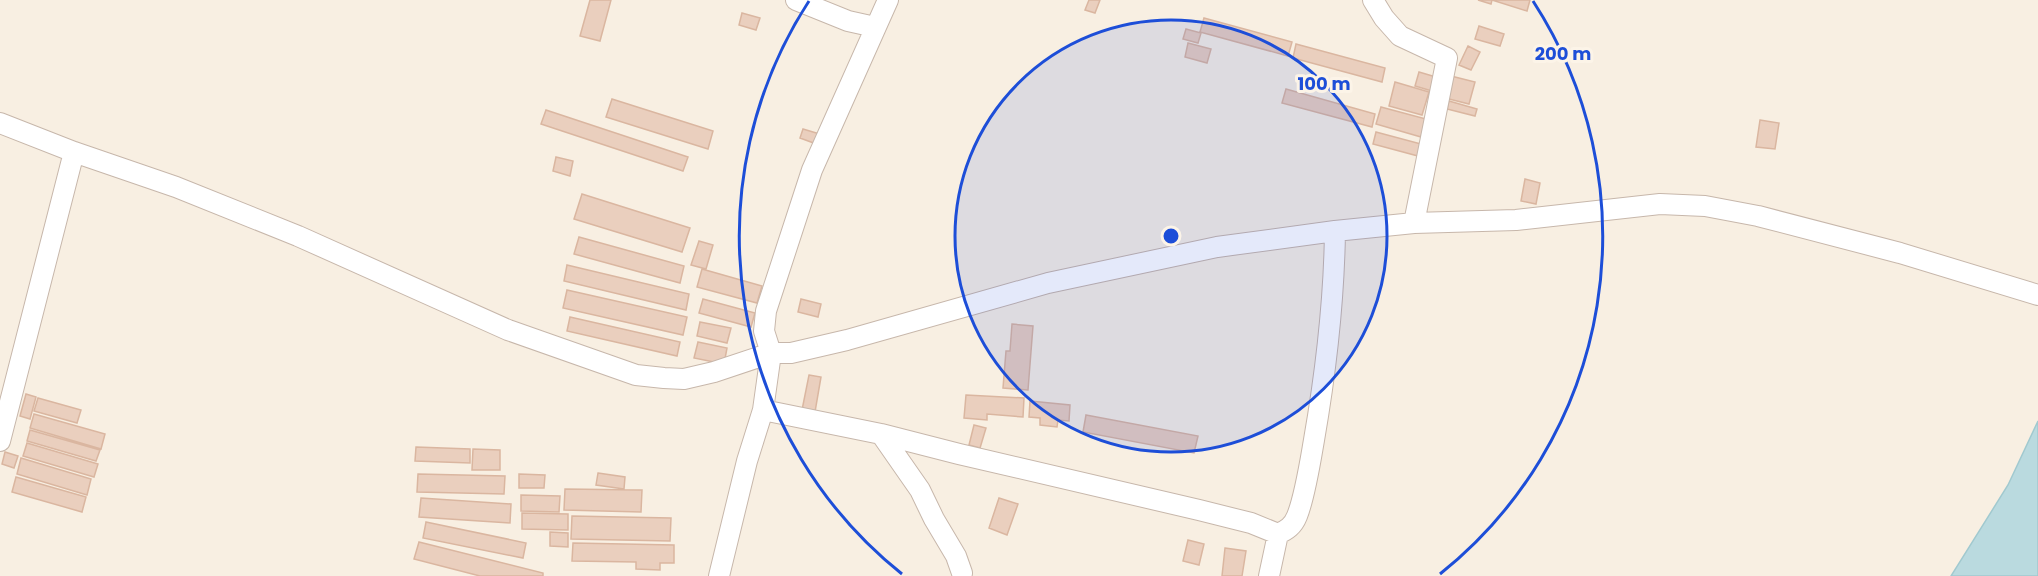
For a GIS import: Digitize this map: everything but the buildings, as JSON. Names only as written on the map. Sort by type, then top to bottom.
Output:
[{"type":"street","points":[[796,0],[848,21],[875,27]]},
{"type":"street","points":[[719,576],[762,410],[771,353],[764,331],[766,311],[801,200],[826,135],[888,0]]},
{"type":"street","points":[[1373,0],[1384,18],[1400,36],[1447,58],[1414,224]]},
{"type":"street","points":[[0,123],[74,152],[176,187],[287,232],[508,330],[636,375],[664,378],[684,379],[714,372],[771,353],[791,353],[847,340],[1048,283],[1217,248],[1335,231],[1414,224],[1528,219],[1676,203],[1758,216],[1877,247],[2038,295]]},
{"type":"street","points":[[0,441],[74,152]]},
{"type":"street","points":[[762,410],[881,434],[1251,523],[1278,534],[1289,530],[1297,516],[1312,455],[1333,301],[1335,231]]},
{"type":"street","points":[[881,434],[920,490],[956,556],[962,573]]},
{"type":"street","points":[[1269,576],[1278,534]]},
{"type":"water","points":[[2038,421],[2038,576],[1951,576],[2008,485]]}]
